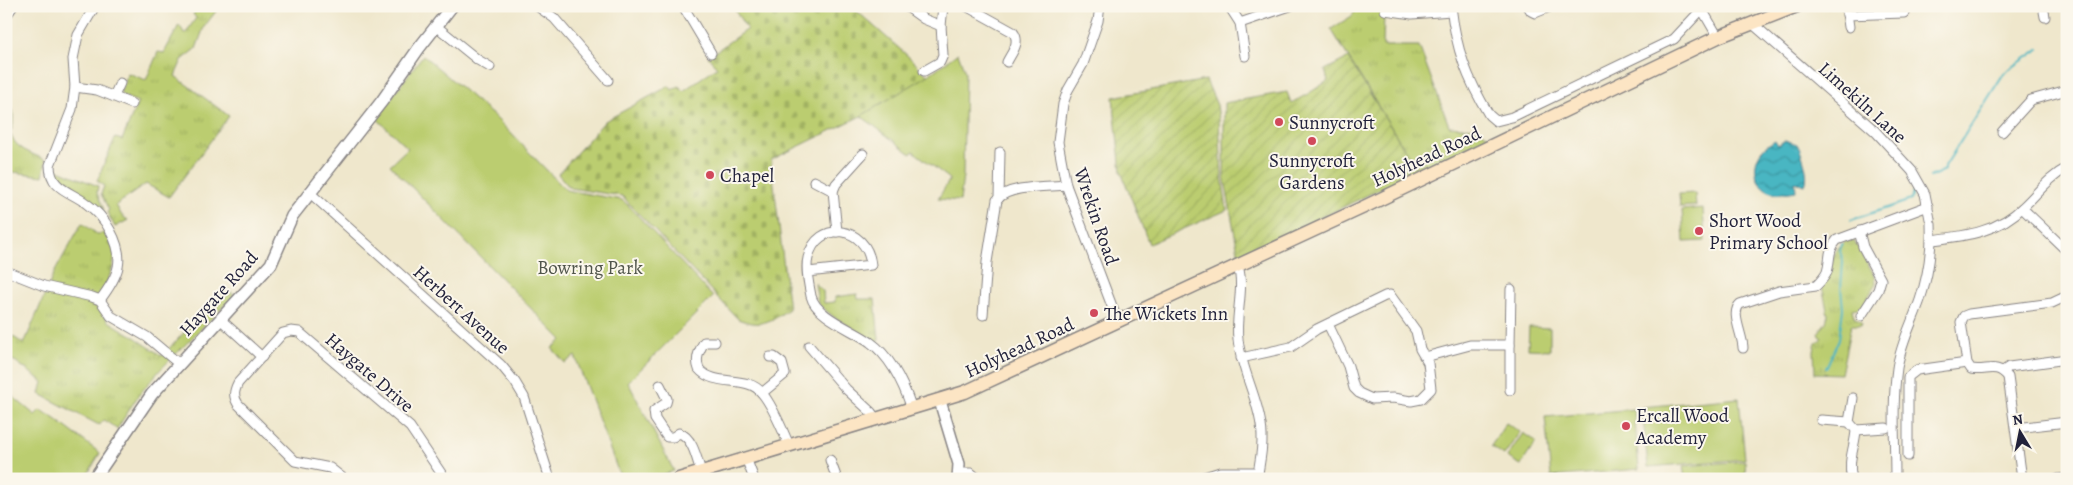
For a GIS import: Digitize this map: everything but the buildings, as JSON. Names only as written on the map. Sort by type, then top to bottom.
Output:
[{"type":"main road","name":"Holyhead Road","points":[[679,479],[940,401],[997,378],[1522,132],[1718,37],[1797,6]]},
{"type":"street","points":[[6,16],[13,6]]},
{"type":"street","points":[[95,6],[78,34],[73,59],[75,87],[72,109],[50,165],[50,175],[54,182],[86,202],[101,216],[117,243],[120,254],[118,267],[110,287],[100,300]]},
{"type":"street","name":"Haygate Road","points":[[94,479],[152,394],[178,363],[271,264],[292,216],[382,101],[452,6]]},
{"type":"street","points":[[537,6],[554,18],[602,78]]},
{"type":"street","points":[[683,6],[712,53]]},
{"type":"street","points":[[906,6],[924,19],[940,26]]},
{"type":"street","points":[[924,71],[940,62],[943,55],[940,26],[943,6]]},
{"type":"street","points":[[966,6],[1013,32],[1017,44],[1007,62]]},
{"type":"street","name":"Wrekin Road","points":[[1100,6],[1098,21],[1083,64],[1068,90],[1063,104],[1058,142],[1066,185],[1118,322]]},
{"type":"street","points":[[1229,6],[1240,23],[1244,56]]},
{"type":"street","points":[[1240,23],[1290,6]]},
{"type":"street","points":[[1528,6],[1535,13],[1552,6]]},
{"type":"street","points":[[2043,6],[2045,18]]},
{"type":"street","points":[[1701,8],[1718,37]]},
{"type":"street","name":"Holyhead Road","points":[[1451,9],[1456,42],[1462,64],[1484,108],[1491,119],[1496,121],[1512,117],[1674,39],[1701,8]]},
{"type":"street","points":[[1385,10],[1412,14],[1451,9]]},
{"type":"street","points":[[1849,26],[1846,11],[1904,13]]},
{"type":"street","name":"Limekiln Lane","points":[[1753,24],[1875,132],[1912,171],[1922,185],[1928,206],[1932,240],[1920,300],[1904,339],[1897,368],[1895,479]]},
{"type":"street","points":[[436,26],[478,60],[490,67]]},
{"type":"street","points":[[114,96],[120,83]]},
{"type":"street","points":[[75,87],[85,87],[132,104]]},
{"type":"street","points":[[2002,132],[2031,100],[2067,90]]},
{"type":"street","points":[[1512,117],[1522,132]]},
{"type":"street","points":[[999,198],[1000,152]]},
{"type":"street","points":[[837,232],[832,192],[836,184],[863,154]]},
{"type":"street","points":[[1932,240],[1969,236],[2010,218],[2052,177],[2067,168]]},
{"type":"street","points":[[814,181],[832,192]]},
{"type":"street","points":[[983,316],[991,230],[995,206],[999,198],[1005,193],[1020,189],[1066,185]]},
{"type":"street","name":"Herbert Avenue","points":[[309,192],[501,365],[515,382],[527,405],[550,479]]},
{"type":"street","points":[[1743,348],[1743,340],[1735,313],[1736,307],[1746,300],[1779,290],[1816,286],[1827,273],[1829,252],[1837,240],[1928,206]]},
{"type":"street","points":[[2022,208],[2067,251]]},
{"type":"street","points":[[1859,231],[1863,246],[1880,280],[1878,290],[1861,316]]},
{"type":"street","points":[[808,272],[871,265],[870,257],[862,241],[846,232],[837,232],[829,233],[812,247],[808,258],[808,272],[811,298],[822,312],[877,348],[901,382],[912,409]]},
{"type":"street","points":[[1198,479],[1220,472],[1258,475],[1262,451],[1262,428],[1242,358],[1237,328],[1240,276],[1238,266]]},
{"type":"street","points":[[7,271],[44,286],[100,300],[111,316],[148,337],[178,363]]},
{"type":"street","points":[[1510,390],[1512,289]]},
{"type":"street","points":[[1242,358],[1291,346],[1310,333],[1328,324],[1390,295],[1416,331],[1420,349],[1425,357],[1431,384],[1425,397],[1411,401],[1366,398],[1354,388],[1348,366],[1328,324]]},
{"type":"street","points":[[2022,479],[2008,377],[2003,371],[1996,368],[1971,369],[1967,363],[1961,322],[1964,316],[2052,303],[2067,296]]},
{"type":"street","points":[[220,319],[262,357]]},
{"type":"street","name":"Haygate Drive","points":[[344,479],[330,468],[295,461],[234,398],[238,383],[284,333],[291,331],[299,332],[410,428],[445,479]]},
{"type":"street","points":[[715,342],[704,342],[697,358],[696,364],[702,373],[718,380],[745,384],[762,393],[789,445]]},
{"type":"street","points":[[1425,357],[1470,345],[1510,345]]},
{"type":"street","points":[[809,346],[846,389],[876,419]]},
{"type":"street","points":[[762,393],[785,374],[782,363],[774,357],[770,357]]},
{"type":"street","points":[[2003,371],[2009,367],[2067,359]]},
{"type":"street","points":[[1908,456],[1908,376],[1916,370],[1967,363]]},
{"type":"street","points":[[660,385],[667,399],[666,403],[654,410],[655,419],[667,437],[673,437],[679,433],[684,435],[694,449],[701,472]]},
{"type":"street","points":[[1849,422],[1853,398]]},
{"type":"street","points":[[940,401],[959,464],[958,476],[970,474],[978,479]]},
{"type":"street","points":[[1821,420],[1849,422],[1856,430],[1855,443],[1850,453],[1852,479]]},
{"type":"street","points":[[2016,428],[2067,422]]},
{"type":"street","points":[[1856,430],[1886,428]]},
{"type":"street","points":[[746,458],[754,479]]},
{"type":"street","points":[[830,460],[837,479]]},
{"type":"street","points":[[2058,479],[2067,478]]},
{"type":"green space","points":[[200,6],[220,6],[204,27],[196,49],[182,60],[175,76],[229,116],[169,197],[146,184],[116,205],[122,216],[128,220],[115,227],[107,212],[109,210],[101,194],[104,186],[97,181],[115,138],[122,140],[138,102],[120,93],[128,73],[146,80],[158,52],[164,53],[179,25],[185,34],[196,18],[193,14]]},
{"type":"green space","points":[[732,6],[851,6],[928,76],[861,116],[771,160],[789,309],[770,320],[759,323],[738,319],[622,196],[570,188],[558,174],[605,121],[669,86],[672,90],[679,86],[683,91],[717,67],[708,57],[747,29]]},
{"type":"green space","points":[[1357,6],[1382,6],[1384,16],[1383,46],[1419,46],[1449,126],[1476,128],[1490,137],[1418,171],[1331,29],[1352,16]]},
{"type":"green space","points":[[958,53],[965,72],[963,176],[960,201],[938,199],[950,179],[913,151],[911,154],[861,116],[927,76]]},
{"type":"green space","name":"Bowring Park","points":[[423,55],[495,117],[566,190],[622,200],[713,297],[628,382],[674,471],[647,479],[621,479],[575,356],[565,363],[552,348],[562,340],[390,165],[408,148],[376,118]]},
{"type":"green space","name":"Sunnycroft Gardens","points":[[1348,58],[1418,171],[1239,257],[1224,176],[1224,103],[1287,92],[1291,103],[1328,81],[1325,70]]},
{"type":"green space","points":[[1206,80],[1217,105],[1222,176],[1227,210],[1149,244],[1121,172],[1113,97]]},
{"type":"green space","points":[[6,94],[9,96],[9,109],[13,110],[13,125],[10,133],[12,138],[24,150],[46,160],[43,176],[6,171]]},
{"type":"green space","points":[[54,168],[98,186],[97,193],[104,210],[62,181]]},
{"type":"green space","points":[[1695,193],[1696,206],[1680,207],[1679,194]]},
{"type":"green space","points":[[1703,208],[1705,241],[1684,242],[1682,210]]},
{"type":"green space","points":[[82,223],[97,234],[107,233],[115,252],[113,267],[98,304],[108,321],[162,356],[226,288],[235,295],[160,370],[138,396],[117,429],[104,420],[99,425],[40,394],[43,382],[15,361],[6,360],[6,332],[24,344],[54,273]]},
{"type":"green space","points":[[1846,241],[1854,241],[1875,276],[1876,284],[1862,307],[1852,309],[1854,317],[1862,323],[1861,325],[1851,325],[1841,374],[1815,373],[1814,351],[1816,343],[1822,338],[1818,333],[1826,322],[1828,315],[1822,286],[1834,256]]},
{"type":"green space","points":[[815,283],[823,291],[824,303],[835,302],[835,297],[857,294],[858,299],[875,299],[879,340],[876,342],[834,317],[818,304]]},
{"type":"green space","points":[[1529,327],[1550,328],[1550,350],[1528,349]]},
{"type":"green space","points":[[6,391],[35,415],[40,410],[51,416],[100,453],[85,479],[6,479]]},
{"type":"green space","points":[[1739,398],[1745,459],[1648,467],[1642,407]]},
{"type":"green space","points":[[1634,409],[1639,469],[1551,477],[1545,417]]},
{"type":"green space","points":[[1506,423],[1520,432],[1504,455],[1491,446]]},
{"type":"green space","points":[[1523,433],[1536,442],[1521,465],[1507,457]]},
{"type":"green space","points":[[1745,461],[1746,479],[1685,479],[1683,466]]},
{"type":"water","points":[[1775,140],[1778,145],[1785,140],[1797,144],[1801,153],[1807,176],[1805,185],[1795,182],[1796,191],[1778,193],[1769,191],[1759,182],[1756,169],[1758,156],[1763,149]]},
{"type":"waterway","points":[[1930,177],[1945,170],[1945,166],[2004,73],[2039,49]]},
{"type":"waterway","points":[[1851,220],[1911,200],[1913,191]]},
{"type":"waterway","points":[[1826,368],[1839,339],[1843,309],[1841,288],[1843,262],[1840,251],[1842,244]]},
{"type":"place","name":"Sunnycroft","points":[[1279,122]]},
{"type":"place","name":"Sunnycroft Gardens","points":[[1312,141]]},
{"type":"place","name":"Chapel","points":[[710,175]]},
{"type":"place","name":"Short Wood Primary School","points":[[1699,231]]},
{"type":"place","name":"The Wickets Inn","points":[[1094,313]]},
{"type":"place","name":"Ercall Wood Academy","points":[[1626,426]]}]
